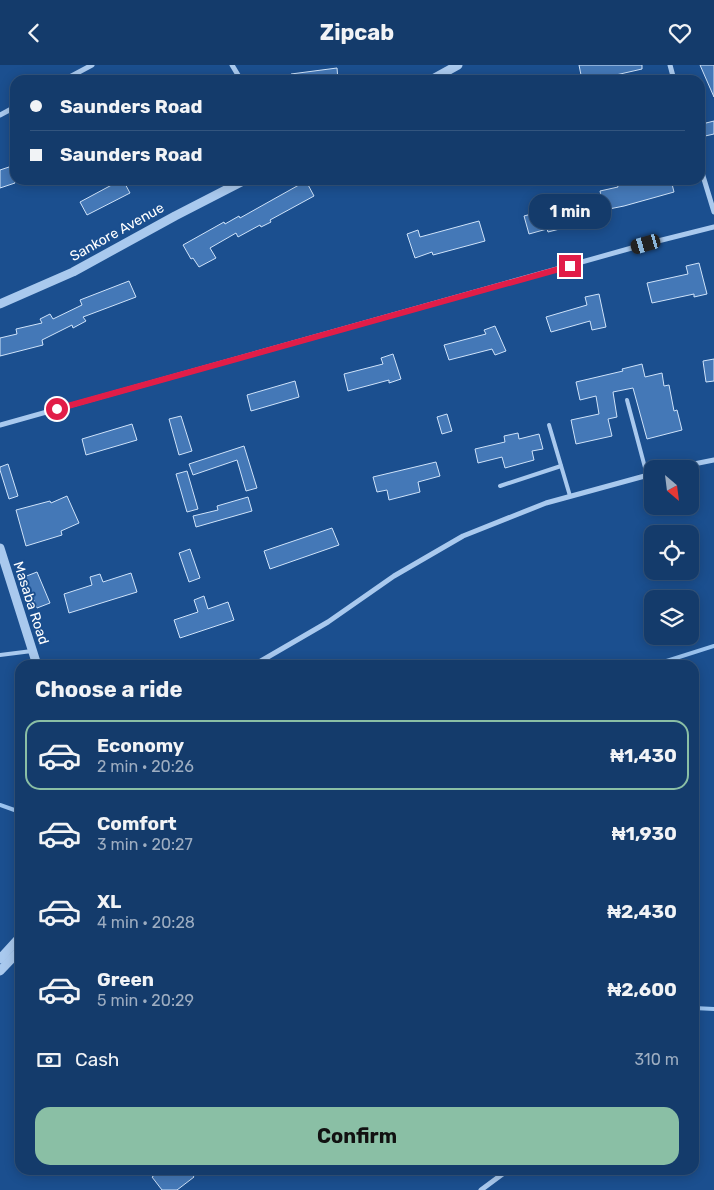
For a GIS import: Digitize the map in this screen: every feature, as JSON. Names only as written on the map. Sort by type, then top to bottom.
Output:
[{"type":"street","points":[[73,75],[92,65]]},
{"type":"street","points":[[440,75],[458,65]]},
{"type":"street","points":[[705,182],[714,212]]},
{"type":"street","name":"Sankore Avenue","points":[[0,304],[73,272],[235,185]]},
{"type":"street","points":[[0,425],[646,244],[714,227]]},
{"type":"street","points":[[699,463],[714,460]]},
{"type":"street","points":[[263,660],[328,622],[394,576],[463,536],[546,503],[644,476]]},
{"type":"street","name":"Masaba Road","points":[[0,548],[4,574],[35,660]]},
{"type":"street","points":[[0,959],[15,942]]},
{"type":"street","points":[[0,971],[15,955]]},
{"type":"street","points":[[481,1190],[501,1175]]},
{"type":"lane","points":[[626,400],[645,460]]},
{"type":"lane","points":[[549,425],[570,496]]},
{"type":"lane","points":[[500,486],[561,466]]},
{"type":"lane","points":[[0,655],[32,651]]},
{"type":"building","points":[[579,65],[642,65],[642,69],[616,75],[581,75]]},
{"type":"building","points":[[700,65],[714,65],[714,97],[705,75]]},
{"type":"building","points":[[337,68],[338,75],[291,75]]},
{"type":"building","points":[[714,121],[714,134],[705,136],[705,123]]},
{"type":"building","points":[[10,167],[10,185],[0,188],[0,170]]},
{"type":"building","points":[[112,185],[126,185],[130,193],[87,215],[80,202]]},
{"type":"building","points":[[299,185],[308,185],[314,196],[261,227],[260,225],[238,237],[236,233],[210,248],[216,258],[199,267],[193,258],[191,259],[183,245],[224,222],[225,224],[239,216],[240,218]]},
{"type":"building","points":[[617,185],[672,185],[674,192],[604,210],[600,191],[618,187]]},
{"type":"building","points":[[573,205],[579,224],[548,232],[547,229],[529,234],[524,216],[535,213],[536,215]]},
{"type":"building","points":[[479,221],[485,241],[433,255],[432,252],[415,258],[407,234],[418,230],[420,237]]},
{"type":"building","points":[[699,263],[707,294],[694,297],[694,294],[652,303],[647,283],[688,274],[686,266]]},
{"type":"building","points":[[129,281],[136,297],[83,317],[86,321],[73,328],[72,325],[42,340],[43,345],[0,356],[0,338],[17,334],[16,329],[42,323],[40,319],[50,314],[53,319],[82,305],[80,300]]},
{"type":"building","points":[[599,294],[606,327],[592,330],[590,321],[551,332],[546,317],[587,305],[585,297]]},
{"type":"building","points":[[495,326],[506,351],[495,355],[492,349],[449,360],[444,345],[486,334],[484,330]]},
{"type":"building","points":[[393,354],[401,379],[389,383],[389,380],[348,391],[344,374],[383,364],[381,358]]},
{"type":"building","points":[[714,359],[714,381],[706,382],[703,361]]},
{"type":"building","points":[[642,364],[645,377],[662,373],[664,386],[669,385],[674,411],[677,410],[682,430],[647,439],[633,388],[613,392],[617,417],[608,419],[612,436],[576,444],[571,420],[599,414],[596,396],[580,400],[576,382],[623,371],[622,369]]},
{"type":"building","points":[[295,381],[299,397],[251,411],[247,395]]},
{"type":"building","points":[[447,414],[452,431],[442,434],[437,417]]},
{"type":"building","points":[[181,416],[192,451],[179,455],[169,419]]},
{"type":"building","points":[[132,424],[137,440],[86,455],[82,439]]},
{"type":"building","points":[[518,433],[519,439],[539,434],[543,449],[532,451],[534,460],[505,468],[502,457],[478,463],[475,449],[505,442],[504,436]]},
{"type":"building","points":[[244,446],[257,488],[246,491],[237,460],[193,475],[189,464]]},
{"type":"building","points":[[436,462],[440,476],[418,482],[420,492],[389,500],[387,490],[377,492],[373,477]]},
{"type":"building","points":[[8,464],[18,496],[9,499],[0,470],[0,467]]},
{"type":"building","points":[[187,471],[198,509],[187,512],[176,474]]},
{"type":"building","points":[[67,496],[79,523],[61,531],[62,535],[26,546],[16,510],[50,501],[51,503]]},
{"type":"building","points":[[248,497],[252,511],[196,527],[193,516],[218,510],[217,506]]},
{"type":"building","points":[[332,528],[339,545],[270,569],[264,551]]},
{"type":"building","points":[[190,549],[200,578],[189,582],[179,553]]},
{"type":"building","points":[[37,572],[50,603],[37,608],[24,577]]},
{"type":"building","points":[[131,573],[137,592],[69,613],[64,594],[92,585],[90,577],[100,574],[103,582]]},
{"type":"building","points":[[204,596],[208,609],[228,602],[234,620],[180,638],[174,620],[198,612],[194,600]]},
{"type":"building","points":[[155,1175],[193,1175],[194,1177],[177,1190],[162,1190],[152,1177]]},
{"type":"waterway","points":[[670,660],[714,646]]},
{"type":"waterway","points":[[0,805],[15,810]]},
{"type":"waterway","points":[[699,1008],[714,1009]]},
{"type":"route","points":[[57,409],[570,266]]}]
